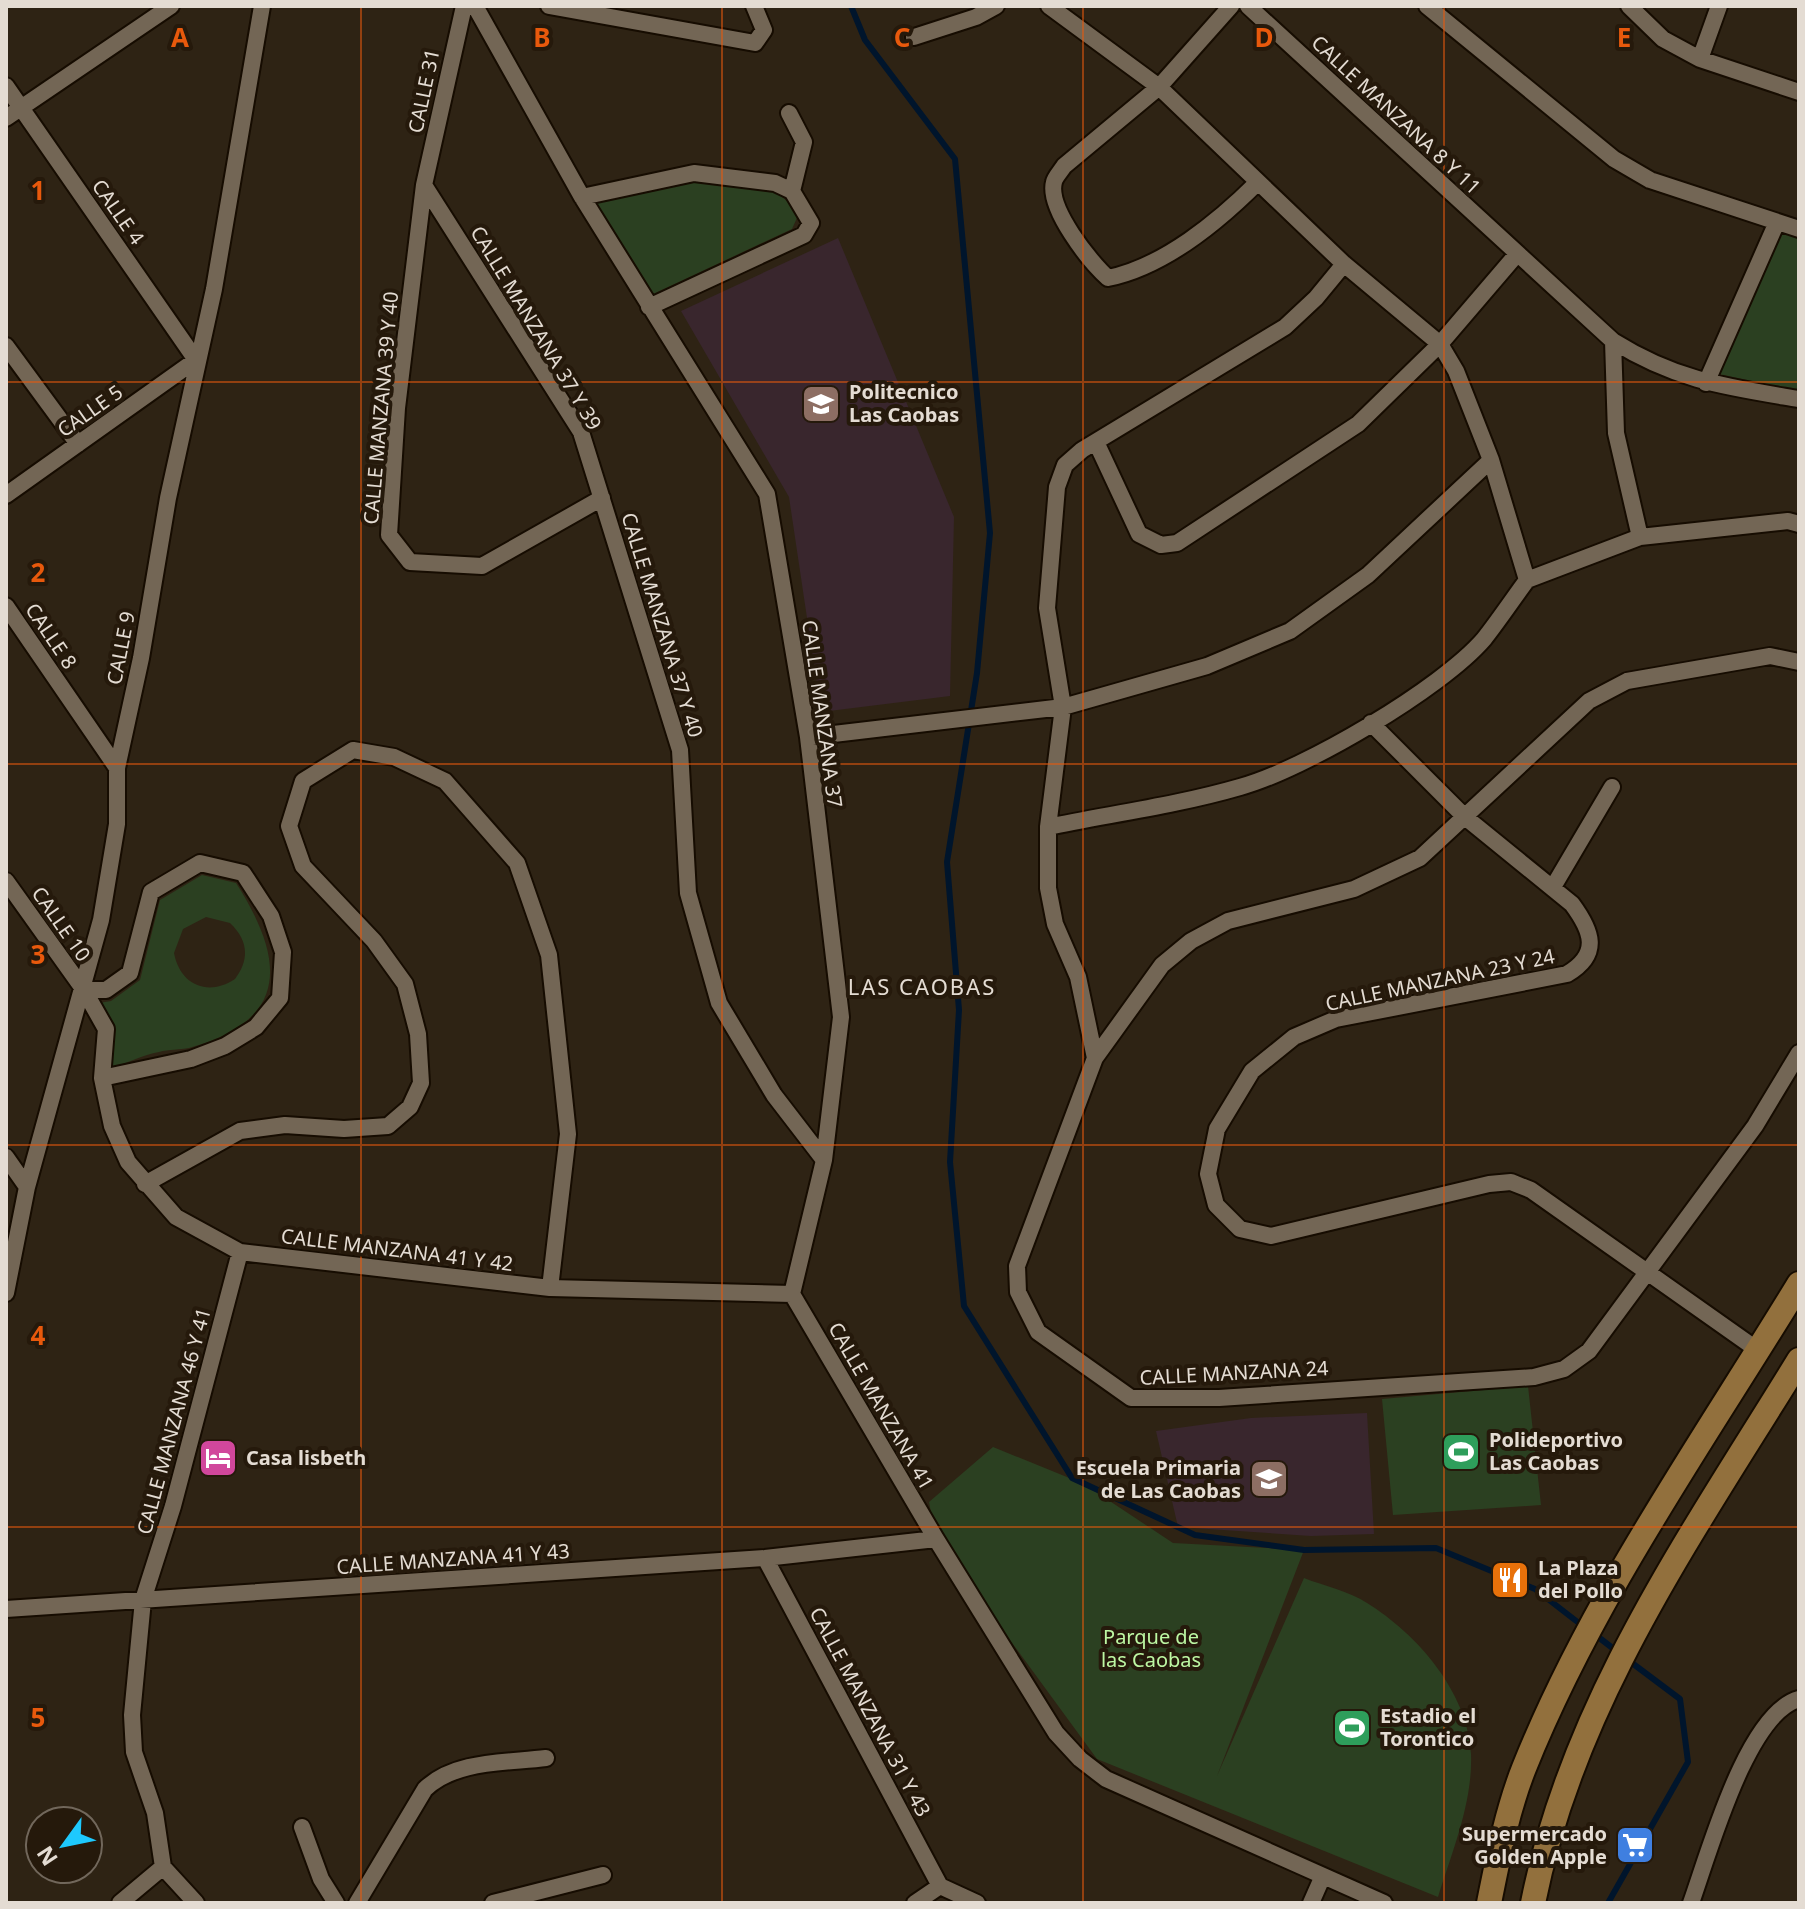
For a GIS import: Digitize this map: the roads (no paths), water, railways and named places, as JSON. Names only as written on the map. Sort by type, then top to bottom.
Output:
[{"type":"main road","points":[[1489,1903],[1499,1850],[1524,1769],[1567,1677],[1605,1603],[1799,1284]]},
{"type":"main road","points":[[1533,1903],[1544,1847],[1600,1698],[1641,1618],[1799,1360]]},
{"type":"street","points":[[6,118],[148,12],[171,6]]},
{"type":"street","name":"CALLE 9","points":[[6,1293],[27,1187],[101,920],[117,824],[117,768],[196,360],[214,289],[262,6]]},
{"type":"street","name":"CALLE 31","points":[[424,185],[464,6]]},
{"type":"street","name":"CALLE MANZANA 37","points":[[475,6],[582,197],[767,494],[808,737],[841,1017],[824,1160],[792,1294]]},
{"type":"street","points":[[549,6],[755,43],[764,30],[754,6]]},
{"type":"street","points":[[914,37],[996,6]]},
{"type":"street","points":[[1231,6],[1159,87],[1064,166],[1054,182],[1055,201],[1089,262],[1108,278],[1130,273],[1219,220],[1258,182]]},
{"type":"street","name":"CALLE MANZANA 8 Y 11","points":[[1248,6],[1613,341],[1652,366],[1706,383],[1799,399]]},
{"type":"street","points":[[1427,6],[1614,159],[1650,180],[1799,229]]},
{"type":"street","points":[[1629,6],[1663,39],[1700,59],[1799,92]]},
{"type":"street","points":[[1700,59],[1719,6]]},
{"type":"street","points":[[1060,9],[1159,87],[1344,264],[1440,344],[1456,371],[1491,460],[1527,580]]},
{"type":"street","name":"CALLE 4","points":[[6,86],[196,360]]},
{"type":"street","points":[[789,113],[804,142],[792,191]]},
{"type":"street","points":[[582,197],[694,173],[775,183],[792,191],[811,223],[804,235],[649,307]]},
{"type":"street","name":"CALLE MANZANA 39 Y 40","points":[[424,185],[397,408],[389,535],[410,562],[482,566],[602,498]]},
{"type":"street","name":"CALLE MANZANA 37 Y 39","points":[[424,185],[581,432],[602,498]]},
{"type":"street","points":[[1706,383],[1777,222]]},
{"type":"street","points":[[1089,446],[1139,534],[1161,545],[1177,543],[1358,424],[1440,344],[1517,254]]},
{"type":"street","points":[[1095,1058],[1078,977],[1055,924],[1048,888],[1048,827],[1063,707],[1047,608],[1057,487],[1065,465],[1089,446],[1285,327],[1316,298],[1344,264]]},
{"type":"street","points":[[1613,341],[1616,433],[1640,537]]},
{"type":"street","points":[[6,346],[78,444]]},
{"type":"street","name":"CALLE 5","points":[[6,495],[196,360]]},
{"type":"street","points":[[808,737],[1063,707],[1207,666],[1290,631],[1368,575],[1491,460]]},
{"type":"street","name":"CALLE MANZANA 37 Y 40","points":[[602,498],[680,750],[688,893],[719,1003],[774,1095],[824,1160]]},
{"type":"street","points":[[1048,827],[1240,787],[1279,774],[1371,723],[1445,673],[1482,640],[1527,580],[1640,537],[1788,521],[1799,524]]},
{"type":"street","name":"CALLE 8","points":[[6,606],[117,768]]},
{"type":"street","name":"CALLE MANZANA 24","points":[[1799,662],[1770,656],[1627,681],[1589,701],[1420,858],[1354,889],[1228,921],[1191,941],[1162,965],[1095,1058],[1017,1266],[1018,1292],[1038,1332],[1131,1398],[1219,1398],[1549,1373],[1564,1369],[1589,1351],[1755,1126],[1799,1053]]},
{"type":"street","name":"CALLE MANZANA 23 Y 24","points":[[1371,723],[1465,817],[1553,887],[1585,921],[1591,946],[1583,965],[1567,974],[1336,1019],[1294,1037],[1252,1071],[1217,1129],[1208,1174],[1216,1205],[1240,1229],[1271,1236],[1489,1184],[1511,1182],[1531,1190],[1648,1269]]},
{"type":"street","points":[[145,1184],[240,1131],[285,1125],[344,1129],[388,1126],[410,1107],[421,1083],[418,1034],[405,984],[374,941],[303,866],[289,826],[303,781],[353,750],[394,757],[445,781],[517,863],[549,955],[568,1134],[550,1288]]},
{"type":"street","points":[[1553,887],[1612,787]]},
{"type":"street","points":[[84,990],[106,990],[130,973],[151,892],[200,863],[243,873],[271,916],[283,952],[280,998],[256,1027],[225,1046],[191,1059],[102,1078]]},
{"type":"street","name":"CALLE 10","points":[[6,881],[84,990],[106,1029],[102,1078],[112,1126],[128,1162],[176,1217],[240,1252]]},
{"type":"street","points":[[6,1157],[27,1187]]},
{"type":"street","name":"CALLE MANZANA 41 Y 42","points":[[240,1252],[550,1288],[792,1294]]},
{"type":"street","name":"CALLE MANZANA 46 Y 41","points":[[163,1867],[155,1813],[134,1752],[132,1715],[143,1600],[173,1506],[240,1252]]},
{"type":"street","points":[[1648,1269],[1759,1351]]},
{"type":"street","name":"CALLE MANZANA 41","points":[[792,1294],[936,1539],[1056,1733],[1080,1759],[1106,1779],[1322,1878],[1384,1903]]},
{"type":"street","name":"CALLE MANZANA 41 Y 43","points":[[6,1609],[765,1558],[936,1539]]},
{"type":"street","name":"CALLE MANZANA 31 Y 43","points":[[765,1558],[940,1886]]},
{"type":"street","points":[[1691,1903],[1748,1750],[1765,1723],[1784,1703],[1799,1699]]},
{"type":"street","points":[[357,1903],[425,1789],[437,1777],[461,1769],[546,1758]]},
{"type":"street","points":[[302,1827],[321,1879],[336,1903]]},
{"type":"street","points":[[120,1903],[163,1867],[196,1903]]},
{"type":"street","points":[[493,1903],[603,1875]]},
{"type":"street","points":[[1311,1903],[1322,1878]]},
{"type":"street","points":[[915,1903],[940,1886],[977,1903]]},
{"type":"waterway","points":[[851,6],[865,40],[955,159],[990,533],[977,673],[947,862],[959,1010],[950,1162],[964,1306],[1072,1478],[1195,1535],[1304,1550],[1436,1548],[1535,1589],[1584,1627]]},
{"type":"waterway","points":[[1593,1633],[1619,1653]]},
{"type":"waterway","points":[[1608,1903],[1688,1762],[1680,1699],[1628,1660]]},
{"type":"place","name":"Politecnico Las Caobas","points":[[821,404]]},
{"type":"place","name":"Polideportivo Las Caobas","points":[[1461,1452]]},
{"type":"place","name":"Casa lisbeth","points":[[218,1458]]},
{"type":"place","name":"Escuela Primaria de Las Caobas","points":[[1269,1479]]},
{"type":"place","name":"La Plaza del Pollo","points":[[1510,1580]]},
{"type":"place","name":"Estadio el Torontico","points":[[1352,1728]]},
{"type":"place","name":"Supermercado Golden Apple","points":[[1635,1845]]},
{"type":"district","name":"LAS CAOBAS","points":[[922,987]]},
{"type":"park label","name":"Parque de las Caobas","points":[[1151,1648]]}]
